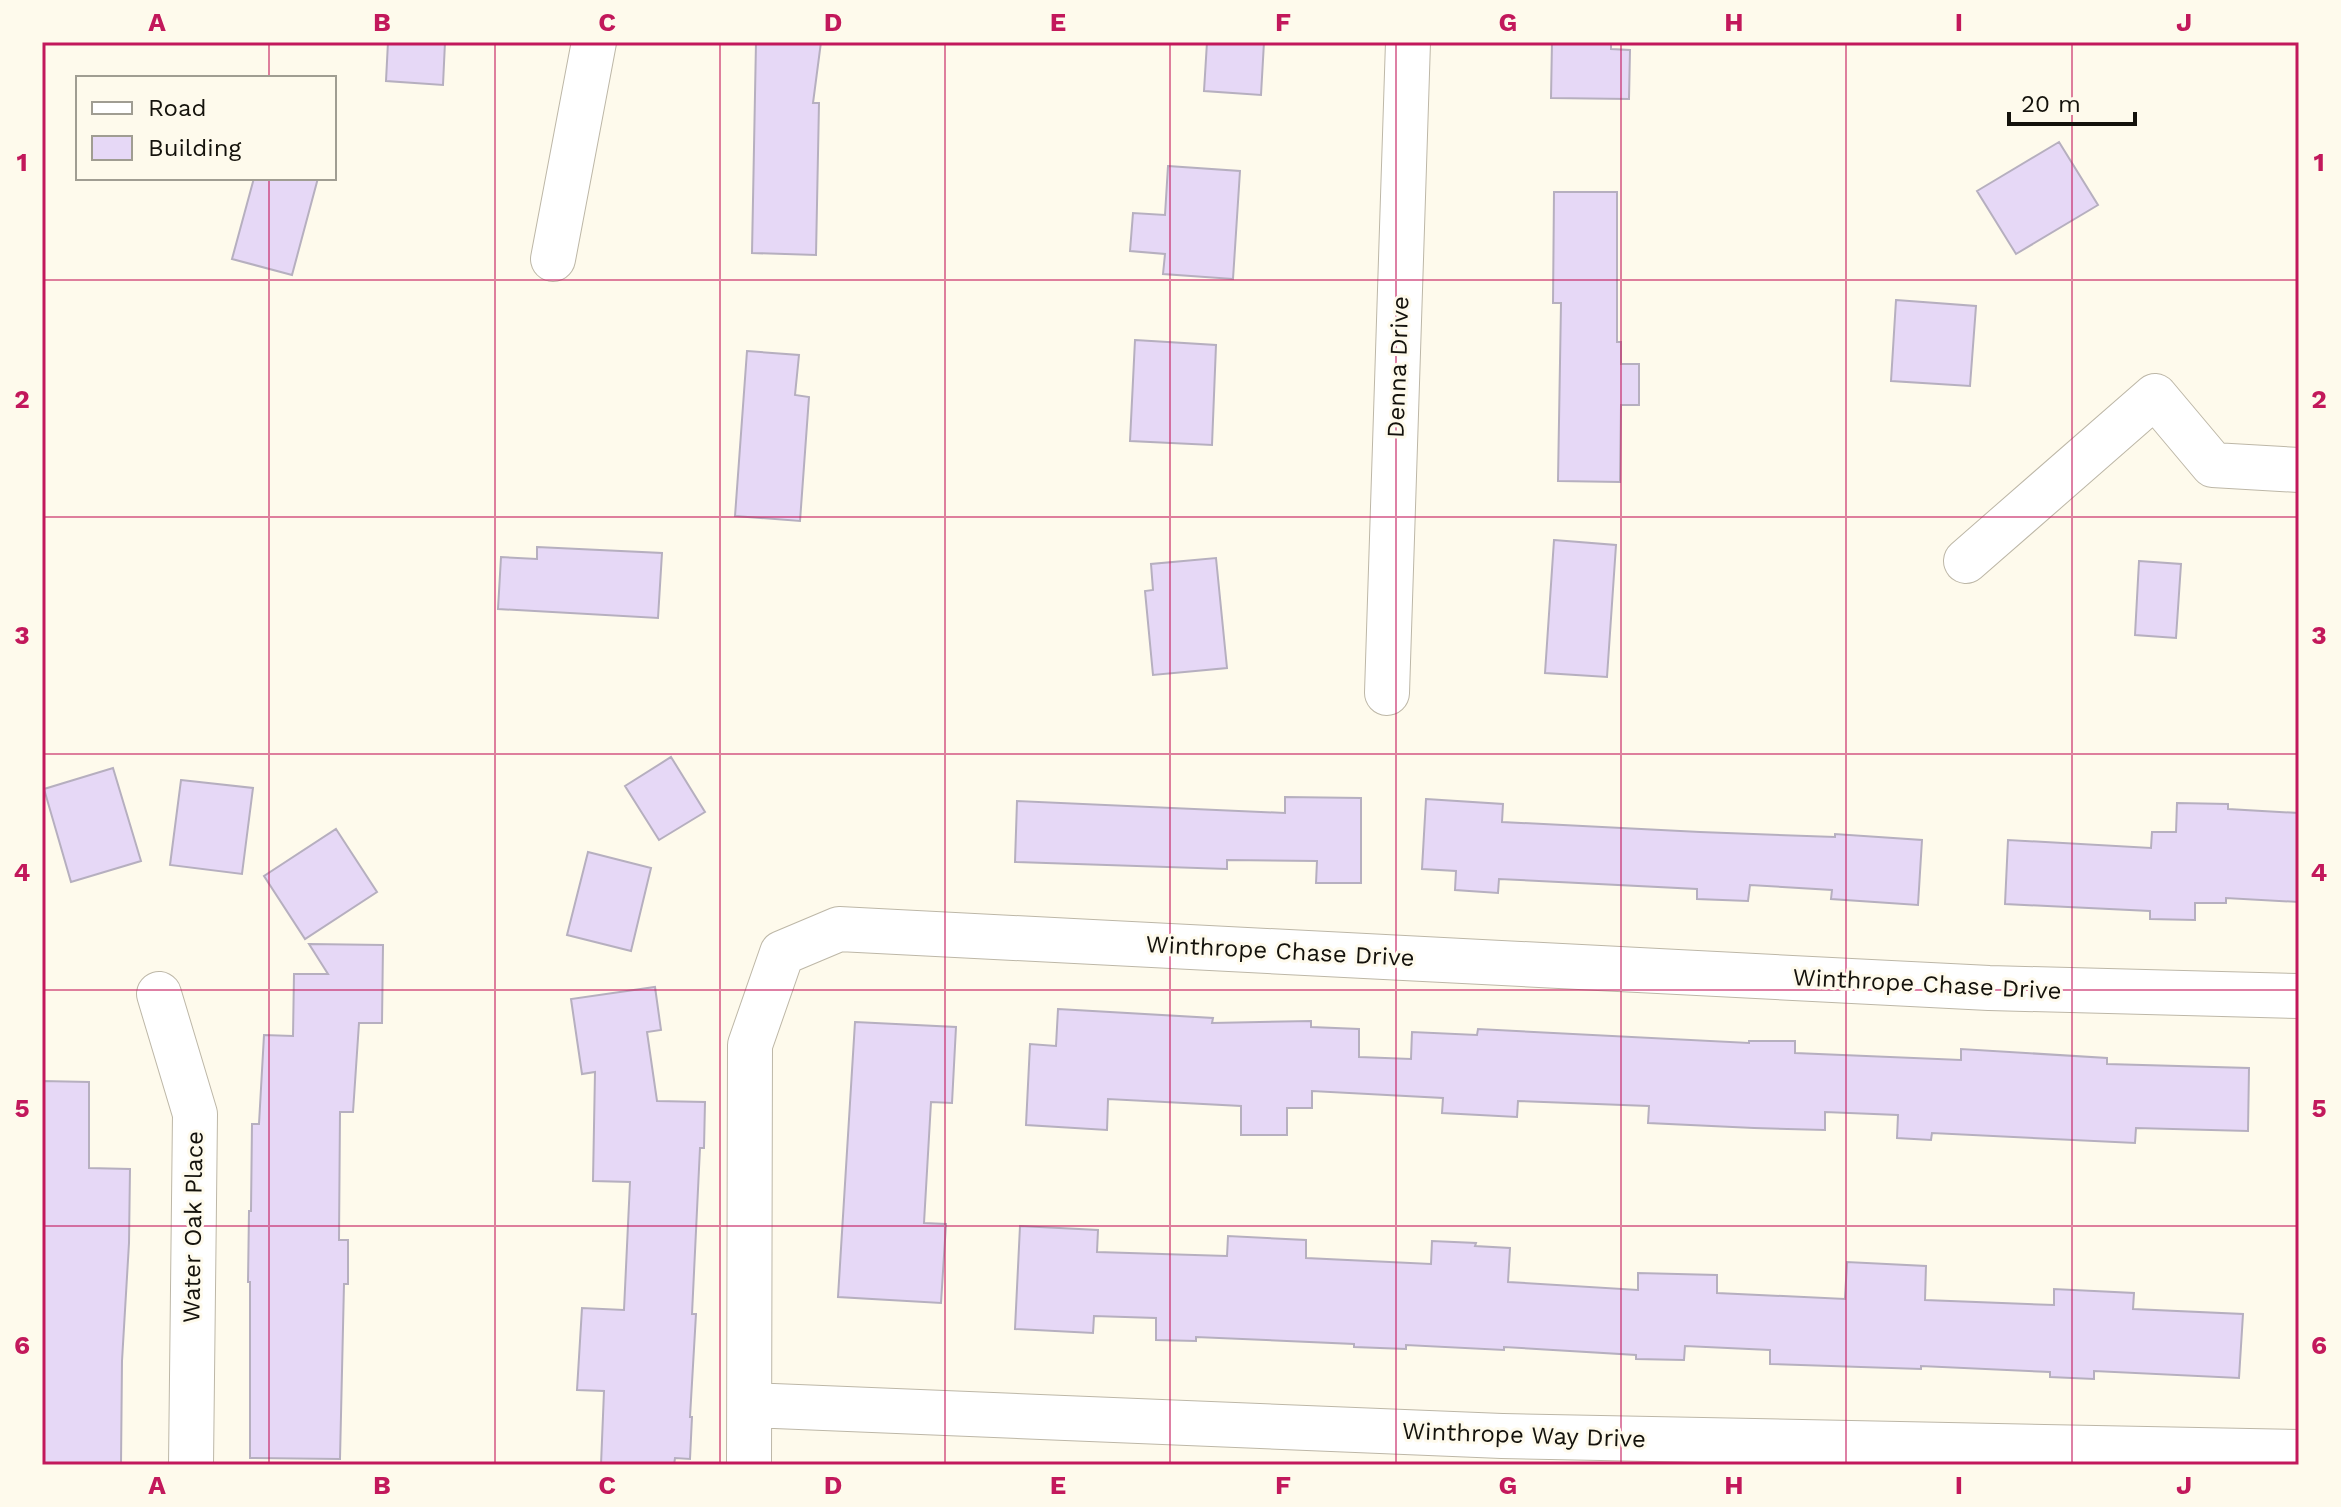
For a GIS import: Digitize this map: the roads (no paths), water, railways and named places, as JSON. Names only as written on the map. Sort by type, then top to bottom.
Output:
[{"type":"street","points":[[553,259],[594,42]]},
{"type":"street","name":"Denna Drive","points":[[1387,693],[1408,42]]},
{"type":"street","points":[[1966,561],[2155,396],[2213,465],[2299,470]]},
{"type":"street","name":"Winthrope Chase Drive","points":[[749,1465],[750,1045],[782,953],[839,929],[1989,988],[2299,996]]},
{"type":"street","name":"Water Oak Place","points":[[159,994],[195,1114],[191,1465]]},
{"type":"street","name":"Winthrope Way Drive","points":[[750,1405],[1501,1451],[2299,1452]]}]
